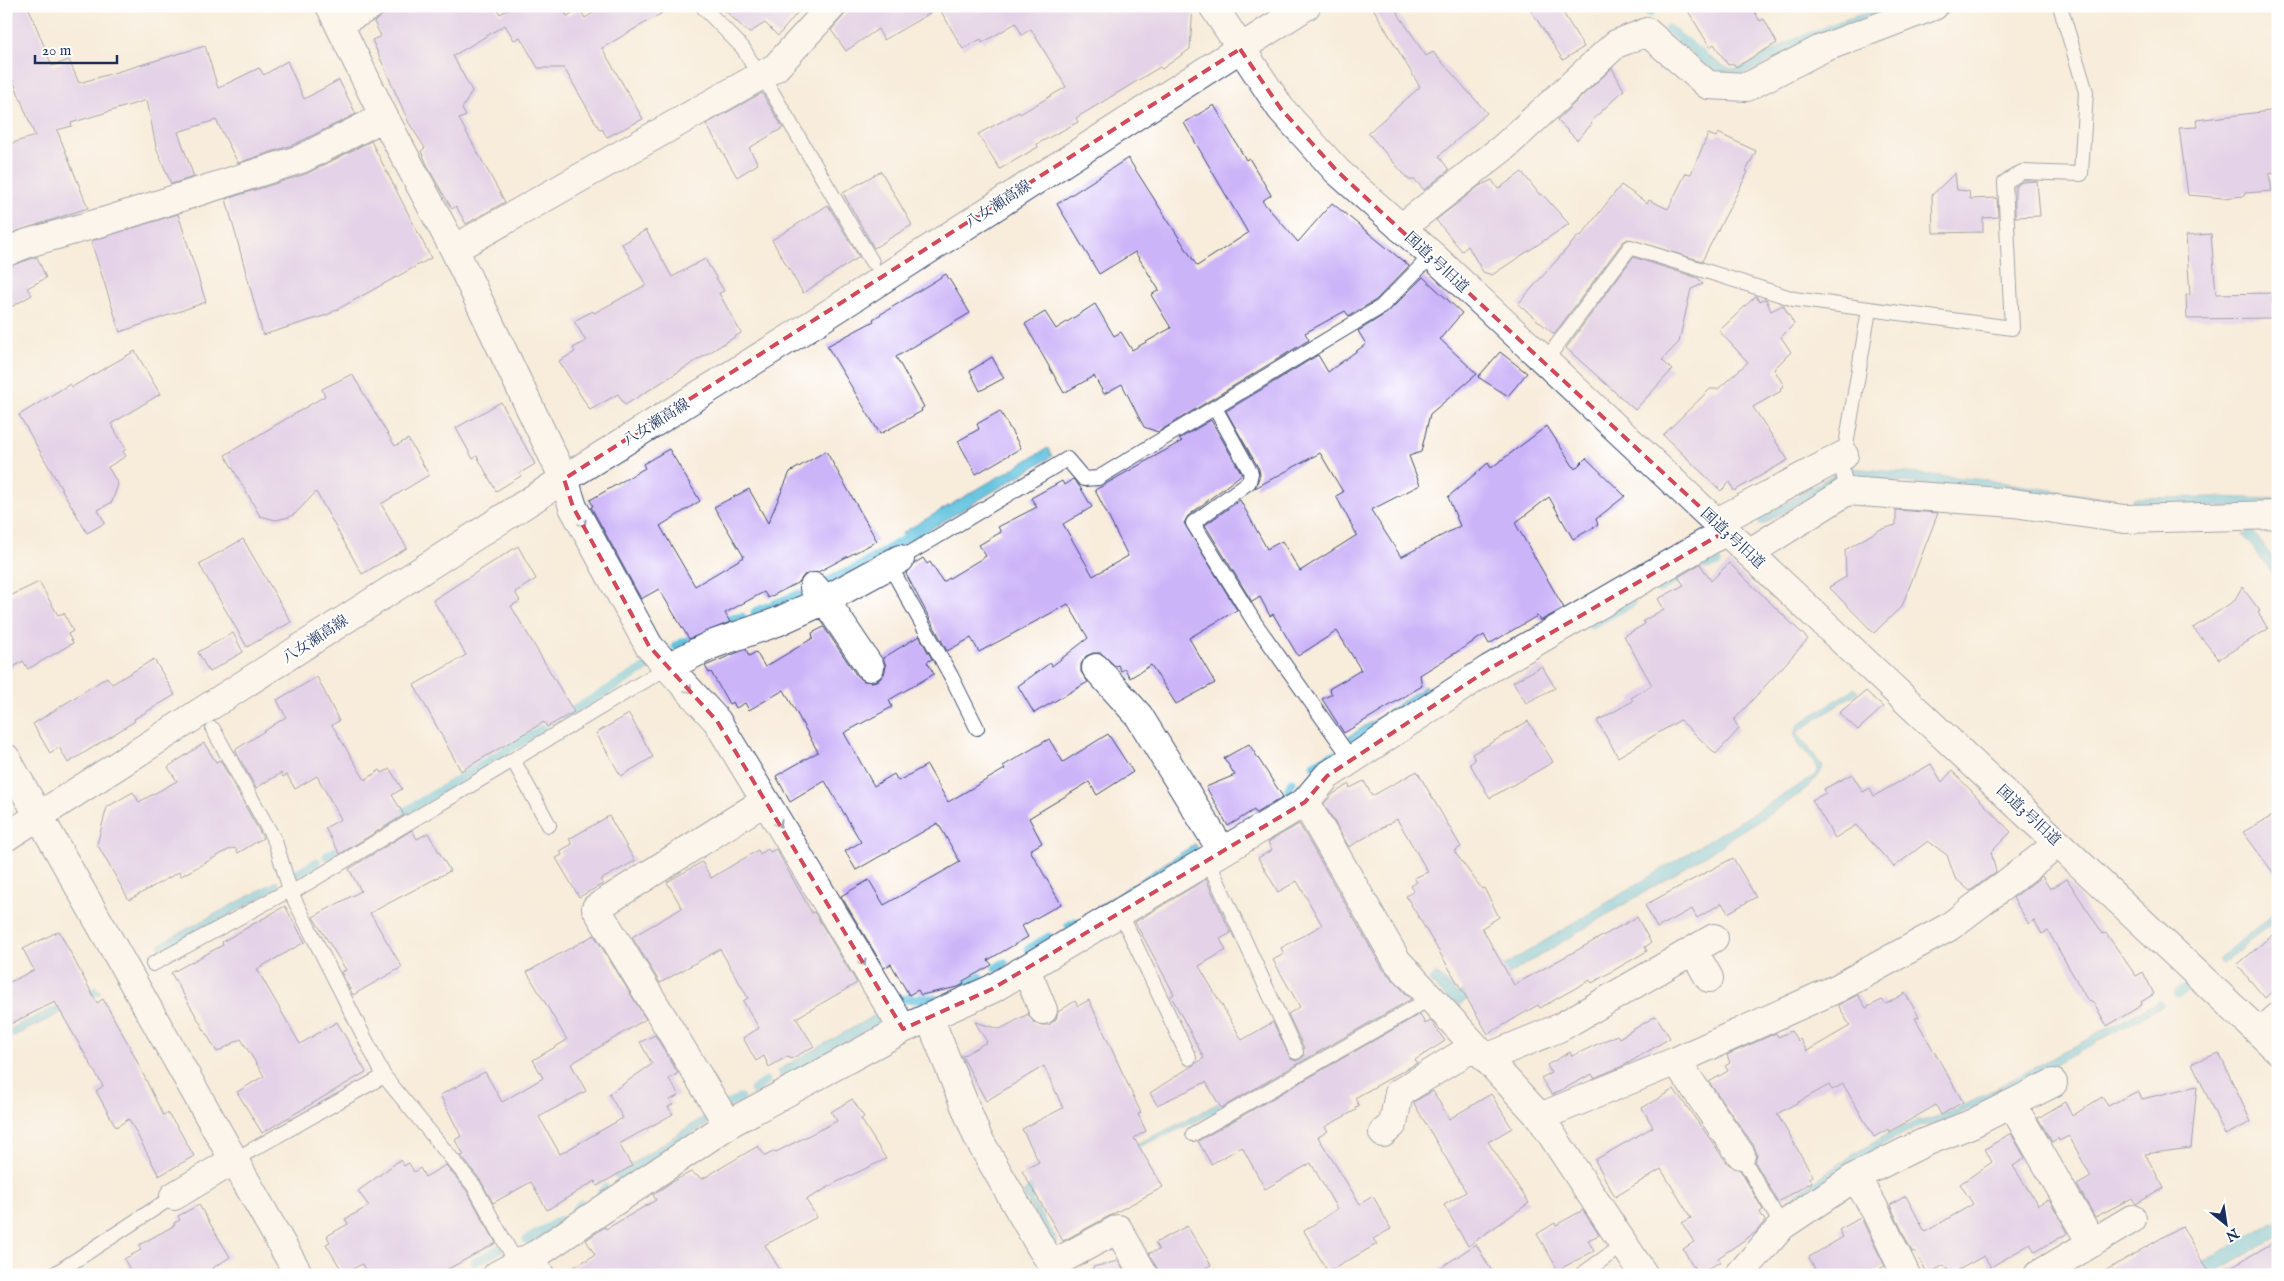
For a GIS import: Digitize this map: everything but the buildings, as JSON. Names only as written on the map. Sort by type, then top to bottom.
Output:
[{"type":"street","points":[[370,6],[334,14],[384,117],[454,248],[564,479],[573,507],[649,646],[717,721],[903,1029]]},
{"type":"street","points":[[454,248],[776,67],[832,6]]},
{"type":"street","name":"国道3号旧道","points":[[1213,6],[1240,50],[1281,109],[1337,171],[1432,255],[1749,553],[2272,1033]]},
{"type":"street","name":"八女瀬高線","points":[[6,836],[564,479],[816,322],[1306,6]]},
{"type":"street","points":[[1401,228],[1504,147],[1616,44],[1647,32],[1708,85],[1747,87],[1821,49],[1934,6]]},
{"type":"street","points":[[6,252],[28,243],[106,221],[301,159],[384,117]]},
{"type":"street","points":[[525,1267],[728,1125],[903,1029],[992,990],[1305,802],[1327,776],[1489,669],[1721,527],[1844,455]]},
{"type":"street","points":[[1749,553],[1847,492],[2014,503],[2124,519],[2278,515]]},
{"type":"street","points":[[668,667],[711,645],[777,622],[819,593],[895,562]]},
{"type":"street","points":[[819,593],[870,667]]},
{"type":"street","points":[[1096,668],[1139,716],[1215,856]]},
{"type":"street","points":[[6,758],[299,1275]]},
{"type":"street","points":[[728,1125],[596,908],[765,800]]},
{"type":"street","points":[[1305,802],[1397,960],[1540,1116],[1644,1275]]},
{"type":"street","points":[[1540,1116],[1676,1061],[1838,988],[1949,927],[2045,854]]},
{"type":"street","points":[[1383,1133],[1393,1124],[1399,1092],[1480,1052],[1559,1028],[1704,944],[1709,978]]},
{"type":"street","points":[[1026,969],[1044,1010]]},
{"type":"street","points":[[929,1017],[978,1138],[1040,1246],[1056,1269],[1118,1229],[1144,1275]]},
{"type":"street","points":[[1676,1061],[1741,1155]]},
{"type":"street","points":[[1739,1275],[1782,1226],[1855,1177],[1922,1142],[1970,1124],[2053,1083]]},
{"type":"street","points":[[2012,1104],[2092,1243]]},
{"type":"street","points":[[174,1196],[234,1160]]},
{"type":"street","points":[[1855,1177],[1873,1206],[1906,1275]]},
{"type":"street","points":[[2038,1275],[2132,1219]]},
{"type":"lane","points":[[702,6],[743,48],[872,262]]},
{"type":"lane","points":[[1545,362],[1630,246],[1794,299],[2012,328],[2005,182],[2022,172],[2081,174],[2086,92],[2060,6]]},
{"type":"lane","points":[[977,728],[895,562],[1067,459],[1084,479],[1098,478],[1381,307],[1432,255]]},
{"type":"lane","points":[[1847,492],[1842,469],[1869,310]]},
{"type":"lane","points":[[1215,408],[1251,474],[1249,482],[1192,523],[1255,623],[1352,760]]},
{"type":"lane","points":[[153,964],[284,893],[291,893],[668,667]]},
{"type":"lane","points":[[212,729],[275,840],[291,893],[384,1076],[474,1186],[525,1267]]},
{"type":"lane","points":[[513,760],[549,825]]},
{"type":"lane","points":[[1215,856],[1296,1052]]},
{"type":"lane","points":[[1120,912],[1189,1058]]},
{"type":"lane","points":[[1193,1134],[1431,998]]},
{"type":"lane","points":[[234,1160],[384,1076]]},
{"type":"lane","points":[[1741,1155],[1782,1226]]},
{"type":"lane","points":[[54,1275],[174,1196]]},
{"type":"lane","points":[[1581,1275],[1624,1244]]},
{"type":"highlighted area","points":[[1240,49],[1281,109],[1337,171],[1726,531],[1489,669],[1327,776],[1305,802],[992,989],[903,1029],[717,721],[649,646],[573,507],[564,479]]},
{"type":"water","points":[[1887,6],[1896,6],[1829,33],[1825,26]]},
{"type":"water","points":[[1799,36],[1804,43],[1739,76],[1732,77],[1721,74],[1691,54],[1698,49],[1723,66],[1734,70],[1751,63]]},
{"type":"water","points":[[1048,448],[1052,456],[907,543],[902,533]]},
{"type":"water","points":[[1851,468],[1987,480],[2109,499],[2108,503],[1852,477],[1841,478],[1760,526],[1757,520],[1838,472]]},
{"type":"water","points":[[2215,497],[2278,499],[2278,507],[2132,506],[2133,498]]},
{"type":"water","points":[[2251,529],[2278,565],[2278,580],[2243,535]]},
{"type":"water","points":[[1425,686],[1429,693],[1352,746],[1347,738]]},
{"type":"water","points":[[1855,688],[1858,692],[1799,731],[1798,734],[1823,767],[1818,776],[1809,785],[1783,805],[1731,837],[1724,844],[1460,1004],[1450,1001],[1429,981],[1436,973],[1458,994],[1817,774],[1818,768],[1797,741],[1796,729],[1800,723]]},
{"type":"water","points":[[1195,844],[1199,850],[1095,914],[1091,911]]},
{"type":"water","points":[[277,881],[280,887],[161,952],[159,946],[168,939]]},
{"type":"water","points":[[2278,909],[2278,917],[2222,965],[2218,960]]},
{"type":"water","points":[[96,987],[101,993],[6,1040],[6,1031]]},
{"type":"water","points":[[1408,999],[1218,1111],[1167,1135],[1037,1189],[1032,1194],[1033,1201],[1058,1241],[1052,1245],[1023,1193],[1031,1184],[1151,1137],[1199,1114]]},
{"type":"water","points":[[2161,1000],[2164,1005],[2028,1080],[1953,1117],[1937,1123],[1919,1126],[1885,1143],[1792,1205],[1788,1200],[1854,1154],[1893,1131],[1917,1121],[1933,1119],[1968,1103]]},
{"type":"water","points":[[882,1011],[887,1019],[782,1079],[777,1071]]},
{"type":"water","points":[[711,1112],[714,1120],[620,1182],[614,1176]]},
{"type":"water","points":[[2278,1220],[2278,1236],[2209,1275],[2181,1275]]},
{"type":"waterway","points":[[1645,6],[1650,13]]},
{"type":"waterway","points":[[1792,44],[1838,26]]},
{"type":"waterway","points":[[1668,29],[1703,56]]},
{"type":"waterway","points":[[830,580],[859,567],[915,533]]},
{"type":"waterway","points":[[1706,565],[1717,563]]},
{"type":"waterway","points":[[1659,589],[1676,580]]},
{"type":"waterway","points":[[755,612],[800,594]]},
{"type":"waterway","points":[[1591,625],[1632,603]]},
{"type":"waterway","points":[[728,620],[742,617]]},
{"type":"waterway","points":[[676,646],[703,633]]},
{"type":"waterway","points":[[564,716],[647,667]]},
{"type":"waterway","points":[[393,819],[542,729]]},
{"type":"waterway","points":[[1314,765],[1333,755]]},
{"type":"waterway","points":[[1286,796],[1292,782]]},
{"type":"waterway","points":[[327,856],[346,845]]},
{"type":"waterway","points":[[292,877],[317,862]]},
{"type":"waterway","points":[[1069,926],[1076,922]]},
{"type":"waterway","points":[[1029,949],[1049,937]]},
{"type":"waterway","points":[[996,968],[1004,963]]},
{"type":"waterway","points":[[967,984],[980,977]]},
{"type":"waterway","points":[[2178,993],[2185,989]]},
{"type":"waterway","points":[[902,999],[934,999]]},
{"type":"waterway","points":[[754,1090],[766,1081]]},
{"type":"waterway","points":[[729,1104],[740,1098]]},
{"type":"waterway","points":[[601,1193],[605,1188]]},
{"type":"waterway","points":[[575,1210],[581,1204]]},
{"type":"waterway","points":[[527,1240],[561,1220]]},
{"type":"waterway","points":[[475,1262],[501,1248]]},
{"type":"waterway","points":[[454,1275],[462,1270]]}]
